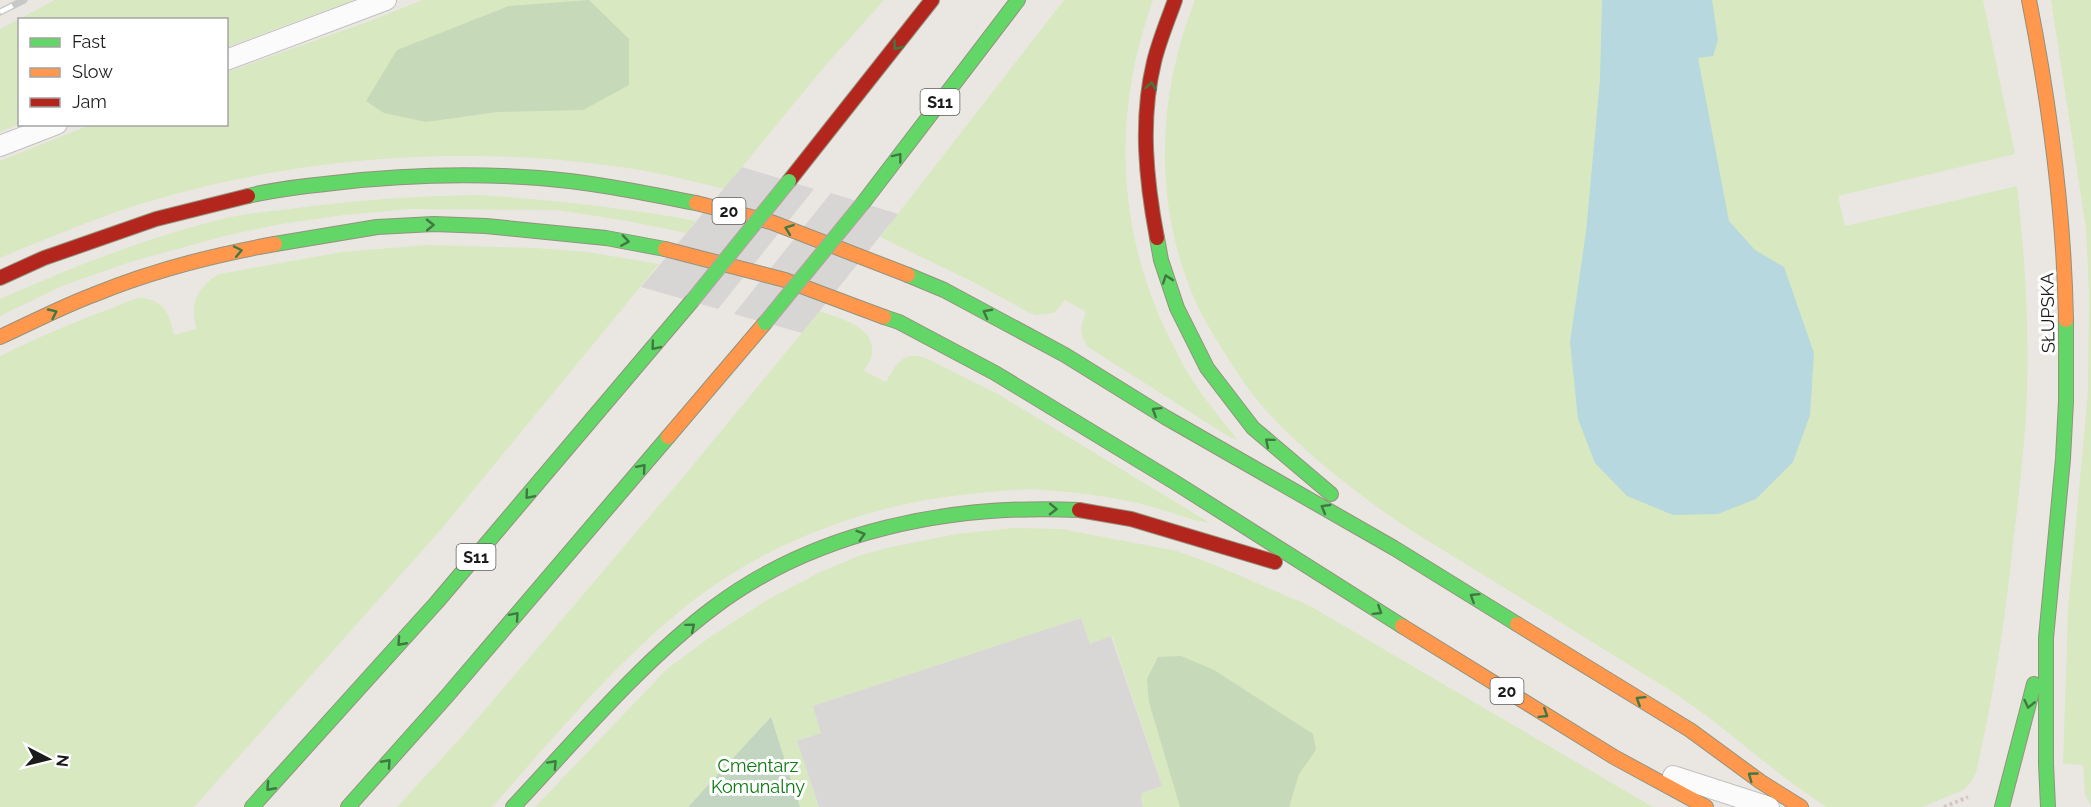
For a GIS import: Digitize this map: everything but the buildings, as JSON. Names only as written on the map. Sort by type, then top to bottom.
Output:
[{"type":"main road","name":"S11","points":[[252,807],[437,603],[692,301],[933,0]]},
{"type":"main road","name":"S11","points":[[348,807],[447,696],[765,323],[863,203],[1018,0]]},
{"type":"main road","points":[[1175,0],[1154,62],[1145,127],[1148,192],[1161,260],[1178,308],[1207,368],[1253,428],[1394,548]]},
{"type":"main road","name":"SŁUPSKA","points":[[2029,0],[2044,72],[2057,164],[2067,280],[2067,392],[2047,627],[2046,775],[2048,807]]},
{"type":"main road","name":"20","points":[[0,278],[44,258],[156,219],[272,190],[382,177],[447,175],[538,178],[626,189],[771,222],[879,262],[944,290],[1065,355],[1165,417],[1394,548],[1690,730],[1761,782],[1801,807]]},
{"type":"main road","points":[[0,337],[92,295],[160,271],[233,251],[377,227],[434,224],[486,226],[606,238],[653,246],[785,280],[899,322],[995,373],[1176,483],[1328,581]]},
{"type":"main road","name":"20","points":[[513,807],[649,663],[719,603],[793,560],[856,536],[915,519],[970,511],[1018,508],[1079,510],[1123,517],[1224,544],[1328,581],[1614,756],[1706,807]]},
{"type":"main road","name":"SŁUPSKA","points":[[2002,807],[2047,627]]},
{"type":"lane","points":[[228,59],[386,0]]},
{"type":"lane","points":[[0,146],[52,126]]},
{"type":"lane","points":[[1614,756],[1769,807]]},
{"type":"path","points":[[1944,807],[1968,798],[1974,792]]},
{"type":"green space","points":[[55,0],[354,0],[228,47],[228,18],[21,18]]},
{"type":"green space","points":[[423,0],[884,0],[824,67],[724,189],[640,170],[552,159],[430,156],[369,160],[249,177],[189,190],[131,207],[0,258],[0,161],[88,126],[228,126],[228,72]]},
{"type":"green space","points":[[589,0],[629,39],[629,85],[583,110],[497,112],[426,122],[384,113],[366,101],[397,50],[509,6]]},
{"type":"green space","points":[[1064,0],[1153,0],[1139,45],[1130,90],[1126,135],[1126,179],[1132,223],[1142,267],[1157,310],[1177,353],[1201,392],[1237,439],[1231,438],[1088,347],[1081,330],[1086,312],[1065,300],[1054,313],[1036,315],[880,237]]},
{"type":"green space","points":[[1195,0],[1983,0],[2015,154],[1838,196],[1845,226],[2017,186],[2025,273],[2027,331],[2024,447],[1994,684],[1976,773],[1963,790],[1923,807],[1826,807],[1673,692],[1390,516],[1332,473],[1278,424],[1243,382],[1204,318],[1183,268],[1173,230],[1167,191],[1165,152],[1167,114],[1182,37]]},
{"type":"green space","points":[[2051,0],[2091,0],[2091,806],[2085,794],[2083,765],[2063,764],[2068,610],[2088,391],[2089,293],[2086,229]]},
{"type":"green space","points":[[18,20],[18,124],[0,132],[0,29]]},
{"type":"green space","points":[[480,195],[588,205],[696,221],[686,233],[557,210],[410,209],[344,215],[281,224],[224,236],[130,262],[62,286],[0,316],[0,299],[107,255],[218,220],[254,213],[361,201]]},
{"type":"green space","points":[[427,245],[587,252],[659,264],[444,526],[194,807],[0,807],[0,356],[42,336],[138,298],[149,299],[161,305],[171,321],[174,335],[196,329],[194,312],[196,298],[206,284],[219,274],[342,252]]},
{"type":"green space","points":[[820,311],[863,330],[872,344],[870,361],[864,371],[886,382],[894,368],[903,359],[914,356],[930,360],[998,394],[1210,523],[1149,506],[1109,498],[1069,492],[1023,490],[949,496],[906,504],[822,529],[782,546],[744,567],[707,590],[673,617],[602,685],[492,807],[397,807],[466,732],[684,476]]},
{"type":"green space","points":[[1013,528],[1061,529],[1177,551],[1310,606],[1653,807],[1143,807],[1142,793],[1162,786],[1112,636],[1090,644],[1081,618],[814,706],[821,733],[797,741],[819,807],[800,807],[771,718],[688,807],[535,807],[667,669],[710,637],[767,600],[820,572],[861,555],[956,534]]},
{"type":"green space","points":[[1181,656],[1214,670],[1313,734],[1316,750],[1299,774],[1290,807],[1180,807],[1149,702],[1147,679],[1158,657]]},
{"type":"green space","name":"Cmentarz Komunalny","points":[[771,717],[800,807],[688,807]]},
{"type":"shaded area","points":[[1081,618],[1090,644],[1111,636],[1162,786],[1142,793],[1143,807],[819,807],[797,741],[821,733],[813,706]]},
{"type":"water","points":[[1602,0],[1712,0],[1718,40],[1713,56],[1698,58],[1729,221],[1755,250],[1784,267],[1814,353],[1810,415],[1793,462],[1756,499],[1718,514],[1673,515],[1627,496],[1595,463],[1578,419],[1570,342],[1586,232],[1600,80]]},
{"type":"pier","points":[[742,167],[814,189],[718,309],[641,287]]},
{"type":"pier","points":[[831,193],[898,214],[802,333],[734,314]]},
{"type":"railway","points":[[0,12],[24,0]]},
{"type":"traffic: fast","points":[[863,203],[1018,0]]},
{"type":"traffic: fast","points":[[248,196],[269,191],[360,180],[487,176],[579,182],[696,203]]},
{"type":"traffic: fast","points":[[692,301],[789,181]]},
{"type":"traffic: fast","points":[[765,323],[863,203]]},
{"type":"traffic: fast","points":[[275,244],[377,227],[434,224],[486,226],[606,238],[665,249]]},
{"type":"traffic: fast","points":[[1157,238],[1161,260],[1177,308],[1207,368],[1253,428],[1331,494]]},
{"type":"traffic: fast","points":[[908,275],[944,290],[1065,355],[1165,417],[1394,548],[1517,624]]},
{"type":"traffic: fast","points":[[252,807],[437,602],[692,301]]},
{"type":"traffic: fast","points":[[884,317],[899,322],[995,373],[1176,483],[1402,626]]},
{"type":"traffic: fast","points":[[2048,807],[2046,638],[2063,459],[2066,320]]},
{"type":"traffic: fast","points":[[348,807],[447,696],[668,437]]},
{"type":"traffic: fast","points":[[513,807],[634,677],[713,608],[753,581],[796,559],[840,541],[887,528],[934,518],[982,512],[1031,509],[1079,510]]},
{"type":"traffic: fast","points":[[2002,807],[2034,684]]},
{"type":"traffic: slow","points":[[2029,0],[2055,159],[2066,320]]},
{"type":"traffic: slow","points":[[696,203],[771,222],[908,275]]},
{"type":"traffic: slow","points":[[0,337],[69,305],[137,278],[229,253],[275,244]]},
{"type":"traffic: slow","points":[[665,249],[785,280],[884,317]]},
{"type":"traffic: slow","points":[[668,437],[765,323]]},
{"type":"traffic: slow","points":[[1517,624],[1690,730],[1761,782],[1801,807]]},
{"type":"traffic: slow","points":[[1402,626],[1614,757],[1706,807]]},
{"type":"traffic: jam","points":[[789,181],[932,0]]},
{"type":"traffic: jam","points":[[1157,238],[1146,150],[1147,106],[1156,54],[1175,0]]},
{"type":"traffic: jam","points":[[0,278],[44,258],[156,219],[248,196]]},
{"type":"traffic: jam","points":[[1079,510],[1131,519],[1275,562]]}]
